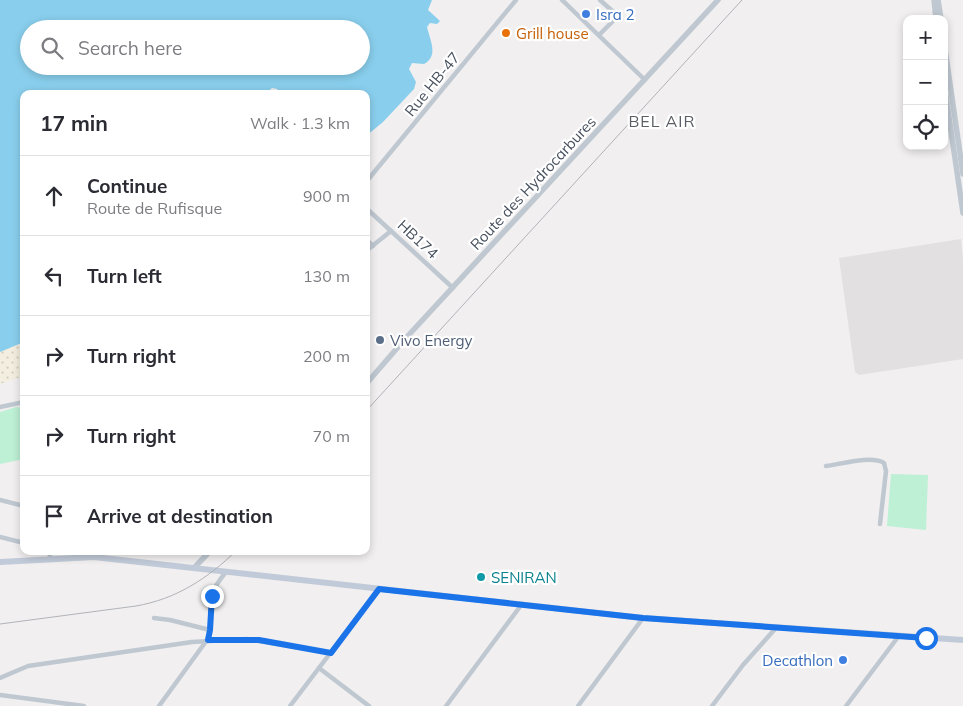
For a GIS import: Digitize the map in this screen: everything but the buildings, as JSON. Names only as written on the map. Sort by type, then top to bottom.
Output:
[{"type":"main road","points":[[0,562],[50,555],[94,557],[643,618],[776,629],[963,640]]},
{"type":"street","name":"Rue HB-47","points":[[370,177],[440,95],[516,0]]},
{"type":"street","points":[[562,0],[645,80]]},
{"type":"street","points":[[599,35],[618,16],[600,0]]},
{"type":"street","name":"Route des Hydrocarbures","points":[[370,380],[718,0]]},
{"type":"street","points":[[934,0],[936,15]]},
{"type":"street","points":[[938,0],[940,15]]},
{"type":"street","points":[[947,60],[963,174]]},
{"type":"street","points":[[947,105],[963,213]]},
{"type":"street","name":"HB174","points":[[370,214],[453,288]]},
{"type":"street","points":[[370,248],[391,231]]},
{"type":"street","points":[[370,243],[373,246]]},
{"type":"street","points":[[0,407],[20,403]]},
{"type":"street","points":[[826,466],[879,460],[884,463],[886,471],[880,524]]},
{"type":"street","points":[[0,500],[20,505]]},
{"type":"street","points":[[0,537],[20,543]]},
{"type":"street","points":[[194,568],[206,555]]},
{"type":"street","points":[[159,706],[208,640],[212,596],[216,585],[226,572]]},
{"type":"street","points":[[290,706],[379,589]]},
{"type":"street","points":[[446,706],[522,604]]},
{"type":"street","points":[[154,618],[210,630]]},
{"type":"street","points":[[578,706],[643,618]]},
{"type":"street","points":[[712,706],[743,666],[776,629]]},
{"type":"street","points":[[846,706],[898,637]]},
{"type":"street","points":[[0,678],[28,666],[208,640],[259,640],[331,653]]},
{"type":"street","points":[[319,668],[369,706]]},
{"type":"street","points":[[0,695],[84,706]]},
{"type":"shaded area","points":[[961,239],[963,259],[963,359],[859,375],[855,372],[839,258]]},
{"type":"green space","points":[[20,408],[20,460],[0,464],[0,412]]},
{"type":"green space","points":[[891,474],[928,475],[926,530],[887,526]]},
{"type":"sand","points":[[20,344],[20,377],[0,384],[0,352]]},
{"type":"water","points":[[0,0],[432,0],[428,10],[440,21],[437,24],[430,23],[427,27],[432,47],[431,57],[424,64],[412,63],[409,69],[416,82],[414,89],[383,122],[370,133],[370,90],[278,90],[272,88],[270,90],[20,90],[20,344],[0,352]]},
{"type":"railway","points":[[370,407],[742,0]]},
{"type":"railway","points":[[0,624],[151,603],[178,593],[202,579],[232,555]]},
{"type":"place","name":"Isra 2","points":[[586,14]]},
{"type":"place","name":"Grill house","points":[[506,33]]},
{"type":"place","name":"Vivo Energy","points":[[380,340]]},
{"type":"place","name":"SENIRAN","points":[[481,577]]},
{"type":"place","name":"Decathlon","points":[[843,660]]},
{"type":"district","name":"BEL AIR","points":[[662,121]]},
{"type":"route","points":[[212,596],[208,640],[259,640],[331,653],[379,589],[643,618],[776,629],[926,638]]}]
